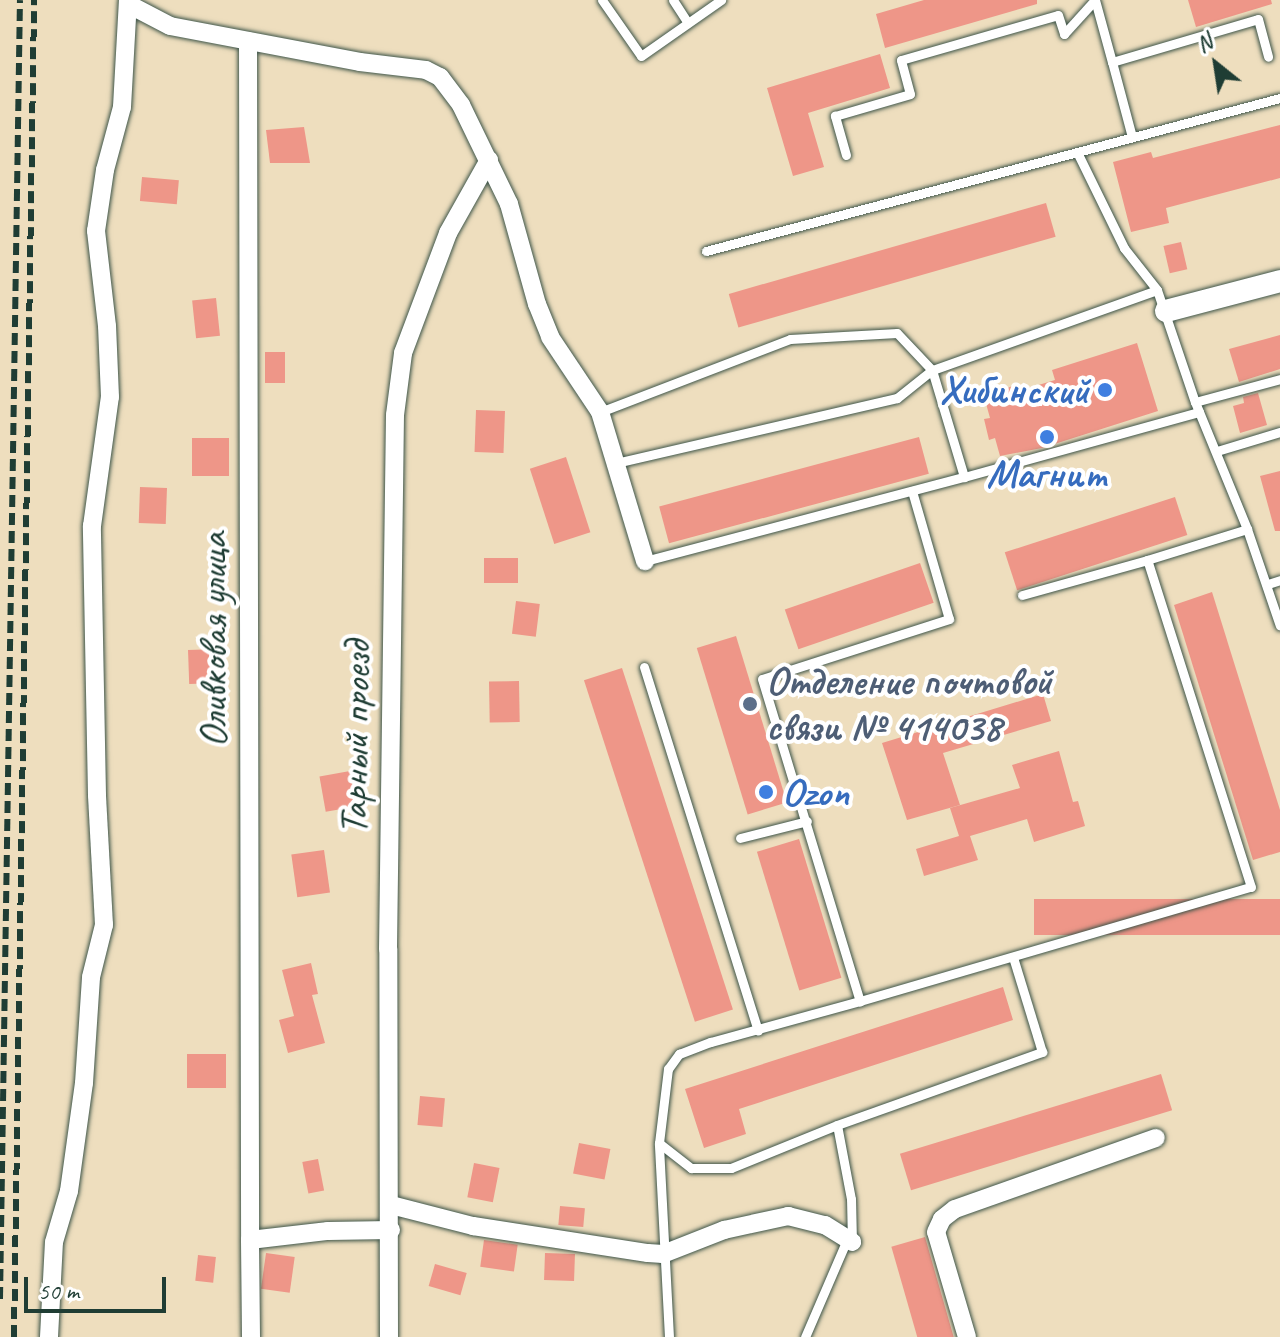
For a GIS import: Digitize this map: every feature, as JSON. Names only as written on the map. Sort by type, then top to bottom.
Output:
[{"type":"street","points":[[49,1337],[54,1242],[69,1191],[84,1083],[91,977],[104,925],[97,795],[92,526],[110,397],[107,326],[96,231],[105,170],[122,107],[128,2],[170,26],[360,62],[426,70],[440,77],[452,90],[509,204],[533,294],[550,337],[600,412],[645,561]]},
{"type":"street","name":"Оливковая улица","points":[[248,41],[251,1337]]},
{"type":"street","name":"Тарный проезд","points":[[389,1337],[388,949],[395,415],[403,353],[448,233],[489,160]]},
{"type":"street","points":[[1162,301],[1280,281]]},
{"type":"street","points":[[967,1337],[936,1232],[942,1219],[955,1209],[1156,1138]]},
{"type":"street","points":[[391,1205],[473,1226],[663,1254],[724,1230],[788,1216],[825,1225],[852,1242]]},
{"type":"street","points":[[250,1240],[328,1231],[391,1230]]},
{"type":"lane","points":[[602,0],[641,56],[721,0]]},
{"type":"lane","points":[[673,0],[688,23]]},
{"type":"lane","points":[[1094,1],[1132,137]]},
{"type":"lane","points":[[846,155],[835,116],[910,94],[901,60],[1058,15],[1064,34],[1094,1]]},
{"type":"lane","points":[[1112,62],[1258,19],[1268,57]]},
{"type":"lane","points":[[706,251],[1280,98]]},
{"type":"lane","points":[[1077,152],[1124,248],[1162,301],[1197,407],[1268,584],[1280,626]]},
{"type":"lane","points":[[616,463],[897,398],[932,370],[1162,301]]},
{"type":"lane","points":[[600,412],[790,339],[897,333],[932,370],[964,477]]},
{"type":"lane","points":[[645,561],[964,477],[1280,379]]},
{"type":"lane","points":[[1217,451],[1280,432]]},
{"type":"lane","points":[[860,1001],[762,679],[949,619],[912,491]]},
{"type":"lane","points":[[1022,595],[1247,529]]},
{"type":"lane","points":[[669,1337],[659,1143],[664,1084],[668,1069],[679,1054],[1251,887],[1147,560]]},
{"type":"lane","points":[[1268,584],[1280,580]]},
{"type":"lane","points":[[644,667],[758,1031]]},
{"type":"lane","points":[[740,838],[807,821]]},
{"type":"lane","points":[[659,1143],[691,1168],[720,1170],[743,1166],[837,1125],[1042,1052],[1013,957]]},
{"type":"lane","points":[[805,1337],[845,1244],[852,1242],[851,1199],[837,1125]]},
{"type":"building","points":[[924,0],[1037,0],[1037,4],[885,48],[876,14]]},
{"type":"building","points":[[1188,0],[1271,0],[1272,4],[1196,27]]},
{"type":"building","points":[[880,54],[890,88],[808,113],[824,167],[793,176],[767,88]]},
{"type":"building","points":[[1280,125],[1280,178],[1166,208],[1169,223],[1131,232],[1113,162],[1151,152],[1153,158]]},
{"type":"building","points":[[304,127],[310,163],[270,163],[266,130]]},
{"type":"building","points":[[142,177],[179,180],[177,204],[140,201]]},
{"type":"building","points":[[1046,203],[1056,237],[738,328],[729,294]]},
{"type":"building","points":[[1181,242],[1187,269],[1170,273],[1163,246]]},
{"type":"building","points":[[216,298],[220,336],[196,338],[192,301]]},
{"type":"building","points":[[1280,335],[1280,369],[1239,382],[1229,349]]},
{"type":"building","points":[[1137,343],[1158,411],[1042,448],[1000,456],[995,438],[989,440],[984,419],[990,418],[985,400],[1002,396],[1000,390],[1020,384],[1022,390],[1055,380],[1052,370]]},
{"type":"building","points":[[265,352],[285,352],[285,383],[265,383]]},
{"type":"building","points":[[1258,393],[1267,425],[1240,433],[1233,406],[1244,403],[1243,397]]},
{"type":"building","points":[[476,410],[505,411],[504,453],[475,452]]},
{"type":"building","points":[[919,437],[929,474],[669,543],[659,507]]},
{"type":"building","points":[[192,438],[229,438],[229,476],[192,476]]},
{"type":"building","points":[[566,457],[590,532],[554,544],[530,469]]},
{"type":"building","points":[[1280,471],[1280,531],[1275,531],[1260,476]]},
{"type":"building","points":[[140,487],[167,488],[166,524],[139,523]]},
{"type":"building","points":[[1175,497],[1187,535],[1017,590],[1005,552]]},
{"type":"building","points":[[484,558],[518,558],[518,583],[484,583]]},
{"type":"building","points":[[920,563],[934,603],[798,649],[785,610]]},
{"type":"building","points":[[1212,592],[1280,810],[1280,852],[1253,860],[1174,605]]},
{"type":"building","points":[[516,601],[540,604],[536,637],[512,634]]},
{"type":"building","points":[[736,636],[787,802],[748,814],[697,648]]},
{"type":"building","points":[[218,649],[219,683],[189,684],[188,650]]},
{"type":"building","points":[[622,668],[733,1009],[695,1022],[584,680]]},
{"type":"building","points":[[519,681],[520,722],[490,723],[489,682]]},
{"type":"building","points":[[1043,694],[1051,721],[943,753],[960,805],[907,820],[882,743]]},
{"type":"building","points":[[1059,751],[1073,802],[1078,801],[1085,826],[1034,842],[1027,819],[970,836],[978,860],[924,876],[916,849],[959,836],[950,808],[1020,788],[1012,765]]},
{"type":"building","points":[[350,771],[356,806],[326,812],[319,776]]},
{"type":"building","points":[[799,839],[841,978],[799,991],[757,852]]},
{"type":"building","points":[[324,850],[330,893],[297,897],[291,855]]},
{"type":"building","points":[[1034,899],[1280,899],[1280,935],[1034,935]]},
{"type":"building","points":[[311,963],[318,994],[312,995],[325,1043],[288,1053],[279,1020],[294,1016],[282,970]]},
{"type":"building","points":[[1003,987],[1013,1020],[739,1109],[746,1134],[704,1148],[685,1089]]},
{"type":"building","points":[[187,1054],[226,1054],[226,1088],[187,1088]]},
{"type":"building","points":[[1161,1074],[1172,1110],[911,1190],[900,1154]]},
{"type":"building","points":[[420,1096],[445,1098],[442,1127],[417,1125]]},
{"type":"building","points":[[579,1143],[610,1149],[604,1180],[573,1173]]},
{"type":"building","points":[[318,1159],[324,1190],[308,1193],[302,1162]]},
{"type":"building","points":[[474,1163],[500,1168],[493,1202],[467,1197]]},
{"type":"building","points":[[560,1206],[585,1208],[583,1227],[558,1225]]},
{"type":"building","points":[[925,1237],[954,1337],[917,1337],[891,1247]]},
{"type":"building","points":[[484,1240],[518,1245],[514,1271],[480,1267]]},
{"type":"building","points":[[266,1253],[295,1257],[290,1293],[261,1289]]},
{"type":"building","points":[[545,1253],[575,1254],[574,1281],[544,1280]]},
{"type":"building","points":[[198,1255],[216,1257],[213,1283],[195,1281]]},
{"type":"building","points":[[435,1264],[467,1273],[460,1295],[429,1286]]},
{"type":"railway","points":[[0,1299],[20,0]]},
{"type":"railway","points":[[14,1337],[34,0]]},
{"type":"place","name":"Хибинский","points":[[1105,390]]},
{"type":"place","name":"Магнит","points":[[1047,437]]},
{"type":"place","name":"Отделение почтовой связи № 414038","points":[[750,704]]},
{"type":"place","name":"Ozon","points":[[766,792]]}]
